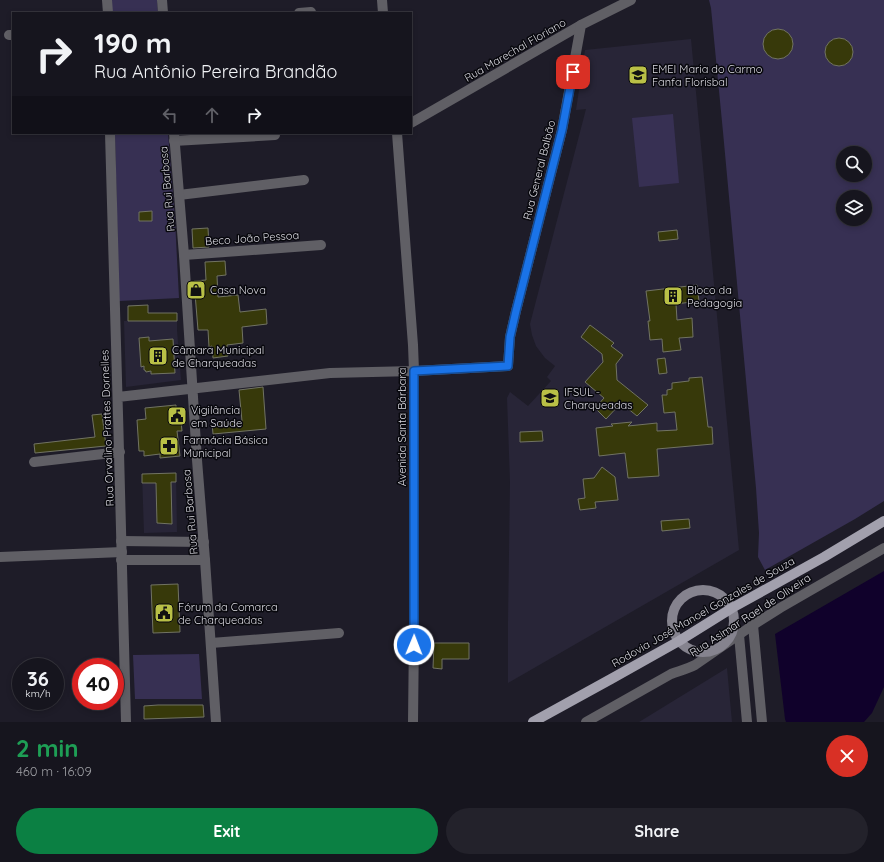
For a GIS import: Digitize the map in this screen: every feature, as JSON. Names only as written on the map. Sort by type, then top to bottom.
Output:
[{"type":"main road","name":"Rodovia José Manoel Gonzales de Souza","points":[[533,722],[618,676],[732,608],[824,557],[884,521]]},
{"type":"main road","points":[[699,590],[719,594],[732,608],[735,621],[733,630],[728,640],[721,647],[712,651],[701,652],[687,648],[679,641],[673,628],[672,618],[675,608],[681,600],[689,594],[699,590]]},
{"type":"street","points":[[107,0],[108,12]]},
{"type":"street","points":[[162,0],[163,12]]},
{"type":"street","points":[[382,0],[383,12]]},
{"type":"street","name":"Rua Marechal Floriano","points":[[412,122],[582,26],[631,0]]},
{"type":"street","name":"Rua General Balbão","points":[[414,371],[508,366],[510,337],[562,130],[582,26]]},
{"type":"street","name":"Rua Orvalino Prattes Dornelles","points":[[110,134],[120,452],[126,722]]},
{"type":"street","name":"Avenida Santa Bárbara","points":[[397,134],[414,371],[413,722]]},
{"type":"street","points":[[174,137],[275,135]]},
{"type":"street","name":"Rua Rui Barbosa","points":[[174,137],[184,255],[216,722]]},
{"type":"street","points":[[179,195],[304,180]]},
{"type":"street","name":"Beco João Pessoa","points":[[184,255],[321,244]]},
{"type":"street","points":[[118,397],[330,373],[414,371]]},
{"type":"street","points":[[34,462],[120,452]]},
{"type":"street","points":[[0,557],[122,551],[204,542]]},
{"type":"street","name":"Rua Asimar Rael de Oliveira","points":[[586,722],[671,674],[695,665],[780,608],[884,548]]},
{"type":"street","points":[[122,551],[205,560]]},
{"type":"street","points":[[753,625],[762,722]]},
{"type":"street","points":[[211,643],[339,633]]},
{"type":"street","points":[[739,635],[747,722]]},
{"type":"shaded area","points":[[111,0],[157,0],[158,12],[112,12]]},
{"type":"shaded area","points":[[709,0],[884,0],[884,501],[765,570],[758,557],[759,533],[756,488],[723,132]]},
{"type":"shaded area","points":[[691,39],[739,550],[508,683],[510,482],[507,398],[510,392],[528,406],[551,381],[547,377],[555,366],[545,358],[536,346],[530,324],[586,109],[576,110],[585,50]]},
{"type":"shaded area","points":[[673,114],[679,183],[639,187],[632,118]]},
{"type":"shaded area","points":[[115,134],[168,134],[179,298],[119,301]]},
{"type":"shaded area","name":"Câmara Municipal de Charqueadas","points":[[128,305],[148,305],[148,313],[177,313],[181,380],[126,387],[124,321],[128,321]]},
{"type":"shaded area","points":[[176,473],[177,532],[144,533],[142,474]]},
{"type":"shaded area","points":[[884,571],[884,687],[872,713],[864,722],[786,722],[775,634]]},
{"type":"shaded area","points":[[199,654],[202,699],[135,699],[133,655]]},
{"type":"shaded area","points":[[727,668],[732,722],[639,722]]},
{"type":"building","points":[[778,29],[784,30],[792,38],[792,50],[784,58],[778,59],[772,58],[764,50],[763,44],[764,38],[772,30]]},
{"type":"building","points":[[839,38],[849,42],[853,52],[849,62],[839,66],[829,62],[825,52],[829,42]]},
{"type":"building","points":[[152,211],[152,221],[139,221],[139,212]]},
{"type":"building","points":[[208,228],[209,247],[193,248],[192,229]]},
{"type":"building","points":[[677,230],[678,239],[659,241],[658,232]]},
{"type":"building","points":[[225,261],[226,275],[217,276],[218,297],[238,295],[240,312],[266,309],[267,324],[242,327],[243,343],[227,345],[228,356],[213,358],[212,346],[209,347],[208,330],[198,330],[194,281],[206,280],[205,262]]},
{"type":"building","points":[[697,285],[699,301],[676,304],[677,320],[692,318],[693,337],[679,338],[681,350],[663,352],[662,339],[650,340],[648,321],[650,321],[646,291]]},
{"type":"building","points":[[148,305],[148,313],[177,313],[177,321],[128,321],[128,306]]},
{"type":"building","points":[[590,325],[614,343],[611,346],[623,355],[616,364],[617,380],[648,405],[637,416],[621,403],[606,419],[595,408],[604,398],[585,382],[603,362],[602,354],[581,337]]},
{"type":"building","name":"Câmara Municipal de Charqueadas","points":[[149,337],[149,341],[173,339],[175,373],[151,374],[151,371],[146,372],[144,370],[144,366],[141,367],[139,338]]},
{"type":"building","points":[[665,358],[667,373],[659,374],[657,359]]},
{"type":"building","points":[[702,377],[708,427],[712,427],[713,444],[657,449],[659,476],[628,478],[625,453],[599,456],[596,428],[613,426],[611,424],[632,422],[628,426],[657,423],[657,431],[677,430],[675,412],[664,413],[662,395],[667,395],[667,390],[672,389],[672,383],[689,381],[689,378]]},
{"type":"building","points":[[263,387],[266,429],[213,434],[212,423],[242,421],[239,390]]},
{"type":"building","points":[[176,405],[176,411],[180,411],[182,431],[177,431],[180,456],[160,458],[160,454],[144,456],[144,451],[139,451],[137,420],[146,419],[145,408]]},
{"type":"building","points":[[102,414],[106,446],[35,453],[34,444],[95,437],[92,415]]},
{"type":"building","points":[[542,431],[543,441],[520,442],[520,432]]},
{"type":"building","points":[[602,467],[615,477],[618,500],[595,502],[596,508],[580,510],[578,499],[585,498],[583,479],[594,478]]},
{"type":"building","points":[[176,473],[176,482],[171,482],[172,524],[157,523],[156,483],[142,483],[142,474]]},
{"type":"building","points":[[689,519],[690,528],[662,531],[661,521]]},
{"type":"building","points":[[178,584],[180,632],[153,633],[151,585]]},
{"type":"building","points":[[434,643],[469,643],[469,659],[442,659],[442,669],[433,668]]},
{"type":"building","points":[[203,705],[204,717],[144,719],[144,706]]},
{"type":"place","name":"EMEI Maria do Carmo Fanfa Florisbal","points":[[638,75]]},
{"type":"place","name":"Casa Nova","points":[[196,290]]},
{"type":"place","name":"Bloco da Pedagogia","points":[[673,296]]},
{"type":"place","name":"Câmara Municipal de Charqueadas","points":[[158,356]]},
{"type":"place","name":"IFSUL - Charqueadas","points":[[550,398]]},
{"type":"place","name":"Vigilância em Saúde","points":[[177,416]]},
{"type":"place","name":"Farmácia Básica Municipal","points":[[169,446]]},
{"type":"place","name":"Fórum da Comarca de Charqueadas","points":[[164,613]]},
{"type":"route","points":[[414,645],[414,371],[508,366],[510,337],[562,130],[573,72]]}]
